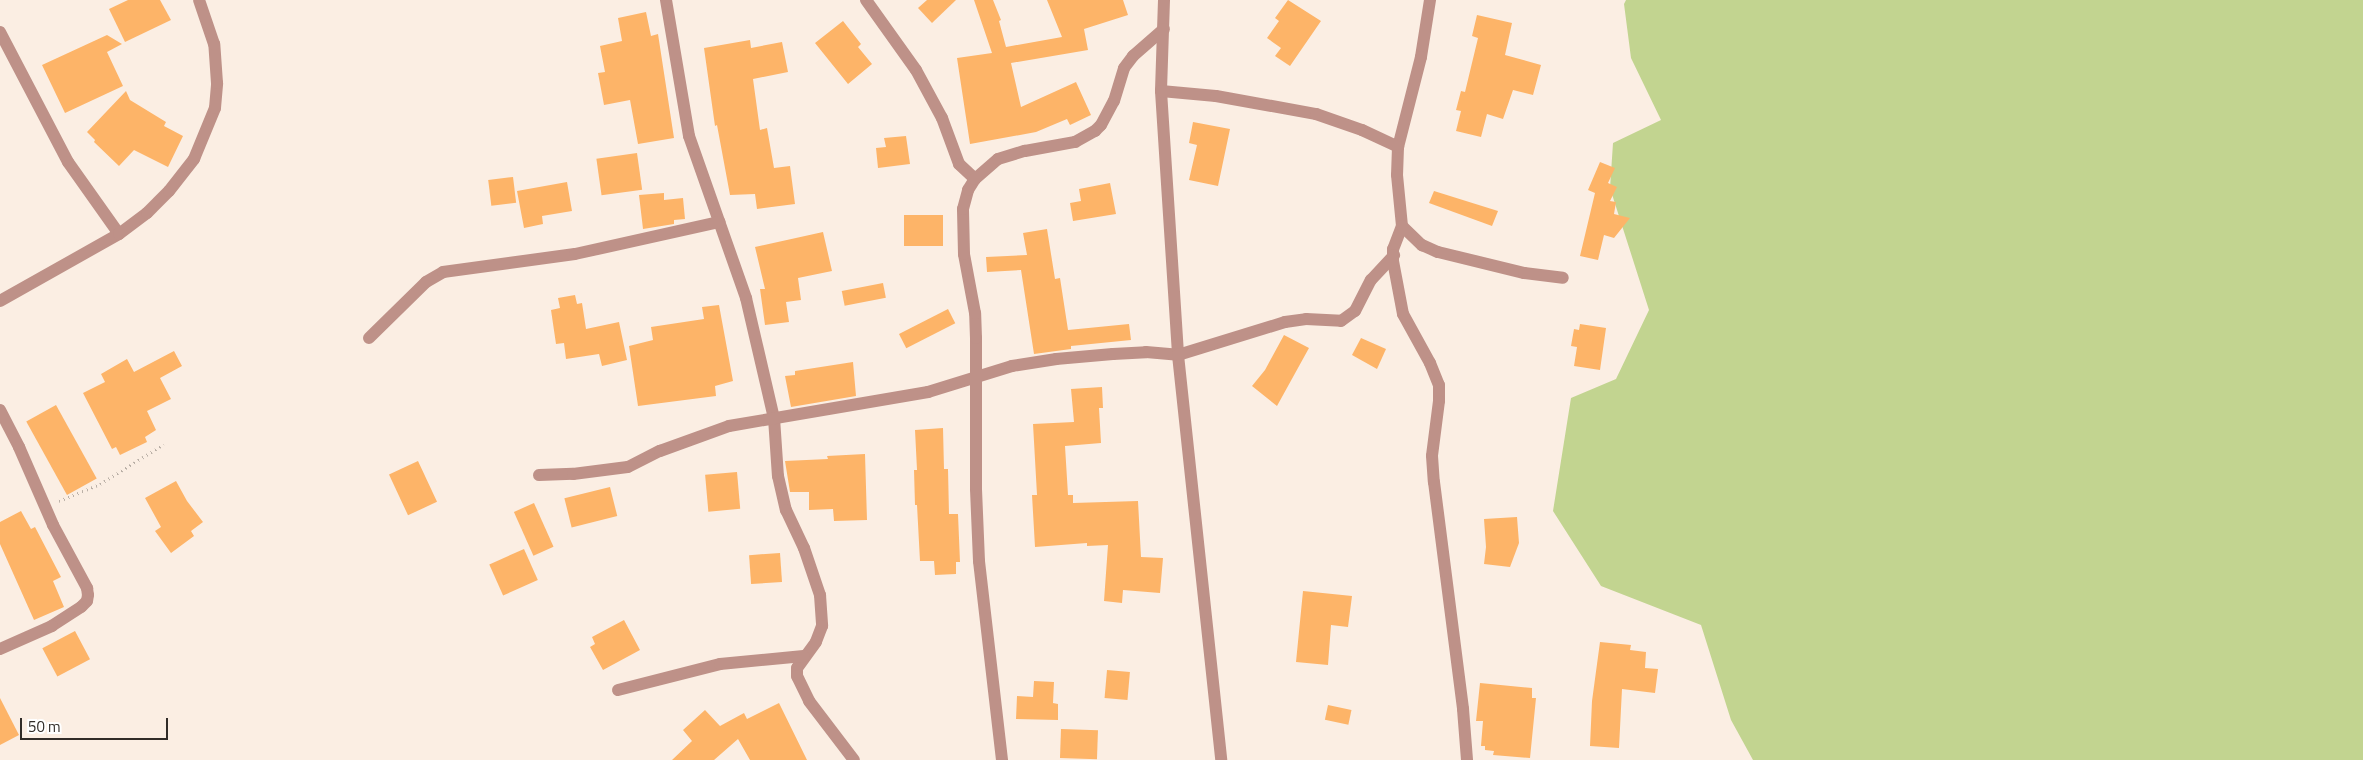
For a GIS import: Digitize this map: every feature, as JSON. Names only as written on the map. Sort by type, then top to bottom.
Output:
[{"type":"street","points":[[0,301],[119,234],[147,213],[169,192],[194,159],[215,108],[217,83],[214,44],[198,0]]},
{"type":"street","points":[[666,0],[689,136],[746,298],[774,418],[778,476],[786,510],[816,580],[822,614],[822,626],[816,642],[797,668],[798,682],[809,701],[854,760]]},
{"type":"street","points":[[866,0],[916,70],[938,109],[959,164],[975,179]]},
{"type":"street","points":[[1164,0],[1161,91],[1178,355],[1221,760]]},
{"type":"street","points":[[1430,0],[1421,57],[1398,147],[1397,175],[1402,226],[1393,249],[1403,314],[1430,363],[1439,385],[1439,401],[1432,456],[1467,760]]},
{"type":"street","points":[[1002,760],[979,561],[974,314],[964,254],[962,232],[963,209],[968,190],[975,179],[998,159],[1025,151],[1075,142],[1090,135],[1101,125],[1114,101],[1124,68],[1133,56],[1164,28]]},
{"type":"street","points":[[0,32],[68,162],[119,234]]},
{"type":"street","points":[[1161,91],[1216,96],[1316,114],[1362,130],[1398,147]]},
{"type":"street","points":[[368,338],[426,282],[443,272],[575,254],[719,222]]},
{"type":"street","points":[[1402,226],[1422,245],[1438,252],[1524,273],[1563,278]]},
{"type":"street","points":[[539,475],[573,474],[628,467],[660,452],[729,426],[928,392],[1012,366],[1056,359],[1146,352],[1178,355],[1285,322],[1306,319],[1341,321],[1355,311],[1371,280],[1394,256]]},
{"type":"street","points":[[0,410],[45,506],[87,588],[87,601],[52,626],[0,649]]},
{"type":"street","points":[[618,690],[720,664],[745,660],[804,656]]},
{"type":"path","points":[[45,506],[100,484],[164,444]]},
{"type":"green space","points":[[1626,0],[2363,0],[2363,760],[1753,760],[1731,720],[1701,625],[1601,586],[1553,511],[1571,398],[1616,379],[1649,310],[1610,188],[1613,143],[1661,120],[1631,58],[1624,4]]},
{"type":"building","points":[[128,0],[160,0],[171,20],[125,42],[109,9]]},
{"type":"building","points":[[927,0],[956,0],[932,23],[918,8]]},
{"type":"building","points":[[974,0],[993,0],[1001,20],[999,21],[1006,47],[1062,37],[1047,0],[1123,0],[1128,15],[1084,29],[1088,50],[1011,63],[1021,107],[1076,82],[1091,115],[1070,125],[1067,119],[1036,132],[970,144],[957,58],[992,53]]},
{"type":"building","points":[[1288,0],[1321,21],[1290,66],[1275,56],[1281,48],[1267,38],[1279,21],[1275,18]]},
{"type":"building","points":[[646,12],[651,36],[658,34],[674,138],[638,144],[630,100],[604,105],[598,73],[605,72],[600,46],[622,41],[618,18]]},
{"type":"building","points":[[1477,15],[1512,23],[1505,55],[1541,65],[1533,95],[1513,90],[1503,119],[1487,114],[1481,137],[1456,131],[1461,111],[1456,110],[1461,91],[1465,92],[1478,38],[1472,36]]},
{"type":"building","points":[[843,21],[861,44],[858,47],[872,64],[848,84],[815,43]]},
{"type":"building","points":[[107,35],[122,44],[107,52],[123,86],[65,113],[42,65]]},
{"type":"building","points":[[750,40],[751,48],[782,42],[788,72],[753,79],[760,130],[767,128],[774,168],[790,166],[795,204],[757,209],[755,194],[730,195],[717,125],[715,126],[704,48]]},
{"type":"building","points":[[126,91],[130,100],[166,122],[164,126],[183,136],[168,167],[134,150],[119,166],[94,142],[95,140],[87,132]]},
{"type":"building","points":[[1193,122],[1230,129],[1218,186],[1189,180],[1197,145],[1189,143]]},
{"type":"building","points":[[906,136],[910,164],[878,168],[876,148],[886,147],[884,138]]},
{"type":"building","points":[[637,153],[642,190],[602,195],[596,159]]},
{"type":"building","points":[[1600,162],[1615,168],[1608,183],[1617,187],[1610,201],[1616,202],[1614,214],[1630,218],[1614,238],[1604,235],[1598,260],[1580,256],[1595,193],[1588,190]]},
{"type":"building","points":[[513,177],[516,203],[491,206],[488,180]]},
{"type":"building","points":[[567,182],[572,211],[542,216],[543,224],[524,228],[517,191]]},
{"type":"building","points":[[1110,183],[1116,214],[1073,221],[1070,203],[1081,201],[1079,189]]},
{"type":"building","points":[[1434,191],[1498,211],[1492,226],[1429,203]]},
{"type":"building","points":[[664,193],[664,200],[683,198],[685,219],[674,220],[674,224],[643,229],[639,195]]},
{"type":"building","points":[[904,215],[943,215],[943,246],[904,246]]},
{"type":"building","points":[[1047,229],[1055,279],[1060,278],[1068,330],[1129,324],[1131,340],[1071,346],[1071,349],[1034,354],[1021,270],[987,272],[986,257],[1027,255],[1023,233]]},
{"type":"building","points":[[823,232],[832,271],[798,278],[801,300],[786,302],[789,322],[765,325],[760,289],[765,289],[755,247]]},
{"type":"building","points":[[883,283],[886,298],[845,306],[842,291]]},
{"type":"building","points":[[575,295],[577,304],[582,303],[586,329],[619,322],[627,360],[602,366],[599,354],[566,359],[564,343],[556,344],[551,310],[560,308],[558,298]]},
{"type":"building","points":[[719,305],[733,381],[715,386],[716,396],[638,406],[629,346],[653,340],[651,327],[704,319],[702,307]]},
{"type":"building","points":[[948,309],[955,323],[906,348],[899,334]]},
{"type":"building","points":[[1580,324],[1606,328],[1600,370],[1574,366],[1577,347],[1571,346],[1574,329],[1579,330]]},
{"type":"building","points":[[1284,335],[1309,348],[1277,406],[1252,386],[1265,370]]},
{"type":"building","points":[[1361,338],[1386,349],[1377,369],[1352,355]]},
{"type":"building","points":[[174,351],[182,366],[160,378],[171,399],[147,411],[156,430],[145,437],[147,442],[120,455],[116,447],[112,449],[83,393],[105,382],[101,374],[127,359],[134,372]]},
{"type":"building","points":[[853,362],[856,396],[791,407],[785,376],[795,375],[795,371]]},
{"type":"building","points":[[1102,387],[1103,408],[1099,408],[1101,443],[1065,446],[1068,495],[1073,495],[1073,503],[1138,501],[1141,557],[1163,558],[1160,593],[1123,590],[1122,603],[1104,601],[1108,545],[1087,546],[1087,543],[1035,547],[1032,495],[1037,495],[1033,424],[1074,422],[1071,389]]},
{"type":"building","points":[[56,405],[97,478],[67,495],[26,421]]},
{"type":"building","points":[[943,428],[944,469],[948,469],[949,514],[958,514],[960,562],[956,562],[956,574],[935,575],[934,561],[920,561],[917,505],[915,505],[914,470],[917,470],[915,430]]},
{"type":"building","points":[[865,454],[867,520],[834,521],[833,509],[809,510],[809,492],[790,492],[785,461],[828,459],[827,456]]},
{"type":"building","points":[[418,461],[437,502],[408,515],[389,475]]},
{"type":"building","points":[[737,472],[740,509],[708,512],[705,475]]},
{"type":"building","points":[[176,481],[187,501],[203,522],[191,531],[194,536],[171,553],[155,531],[161,527],[145,498]]},
{"type":"building","points":[[610,487],[617,516],[572,527],[564,498]]},
{"type":"building","points":[[534,503],[554,547],[533,556],[514,512]]},
{"type":"building","points":[[21,511],[31,529],[35,527],[61,577],[53,581],[64,607],[34,620],[0,544],[0,522]]},
{"type":"building","points":[[1517,517],[1519,543],[1510,567],[1484,564],[1486,547],[1484,519]]},
{"type":"building","points":[[524,549],[538,580],[503,596],[489,564]]},
{"type":"building","points":[[780,553],[782,582],[751,584],[749,555]]},
{"type":"building","points":[[1303,591],[1352,596],[1348,627],[1331,625],[1328,665],[1296,662]]},
{"type":"building","points":[[624,620],[640,650],[603,670],[590,647],[595,644],[592,637]]},
{"type":"building","points":[[75,631],[90,659],[57,677],[42,648]]},
{"type":"building","points":[[1600,642],[1631,645],[1630,650],[1646,652],[1645,668],[1658,669],[1655,693],[1622,689],[1619,748],[1590,746],[1592,701]]},
{"type":"building","points":[[1107,670],[1130,672],[1127,700],[1105,698]]},
{"type":"building","points":[[1034,681],[1054,682],[1053,703],[1058,704],[1058,720],[1016,719],[1017,696],[1033,697]]},
{"type":"building","points":[[1480,683],[1532,688],[1532,698],[1536,698],[1530,758],[1493,755],[1494,751],[1485,750],[1485,746],[1481,746],[1483,721],[1476,721]]},
{"type":"building","points":[[0,698],[19,735],[0,745]]},
{"type":"building","points":[[779,703],[807,760],[750,760],[738,739],[714,760],[672,760],[692,741],[683,730],[705,710],[720,726],[744,713],[747,719]]},
{"type":"building","points":[[1328,705],[1351,710],[1348,725],[1325,720]]},
{"type":"building","points":[[1061,729],[1098,730],[1097,759],[1060,758]]}]
